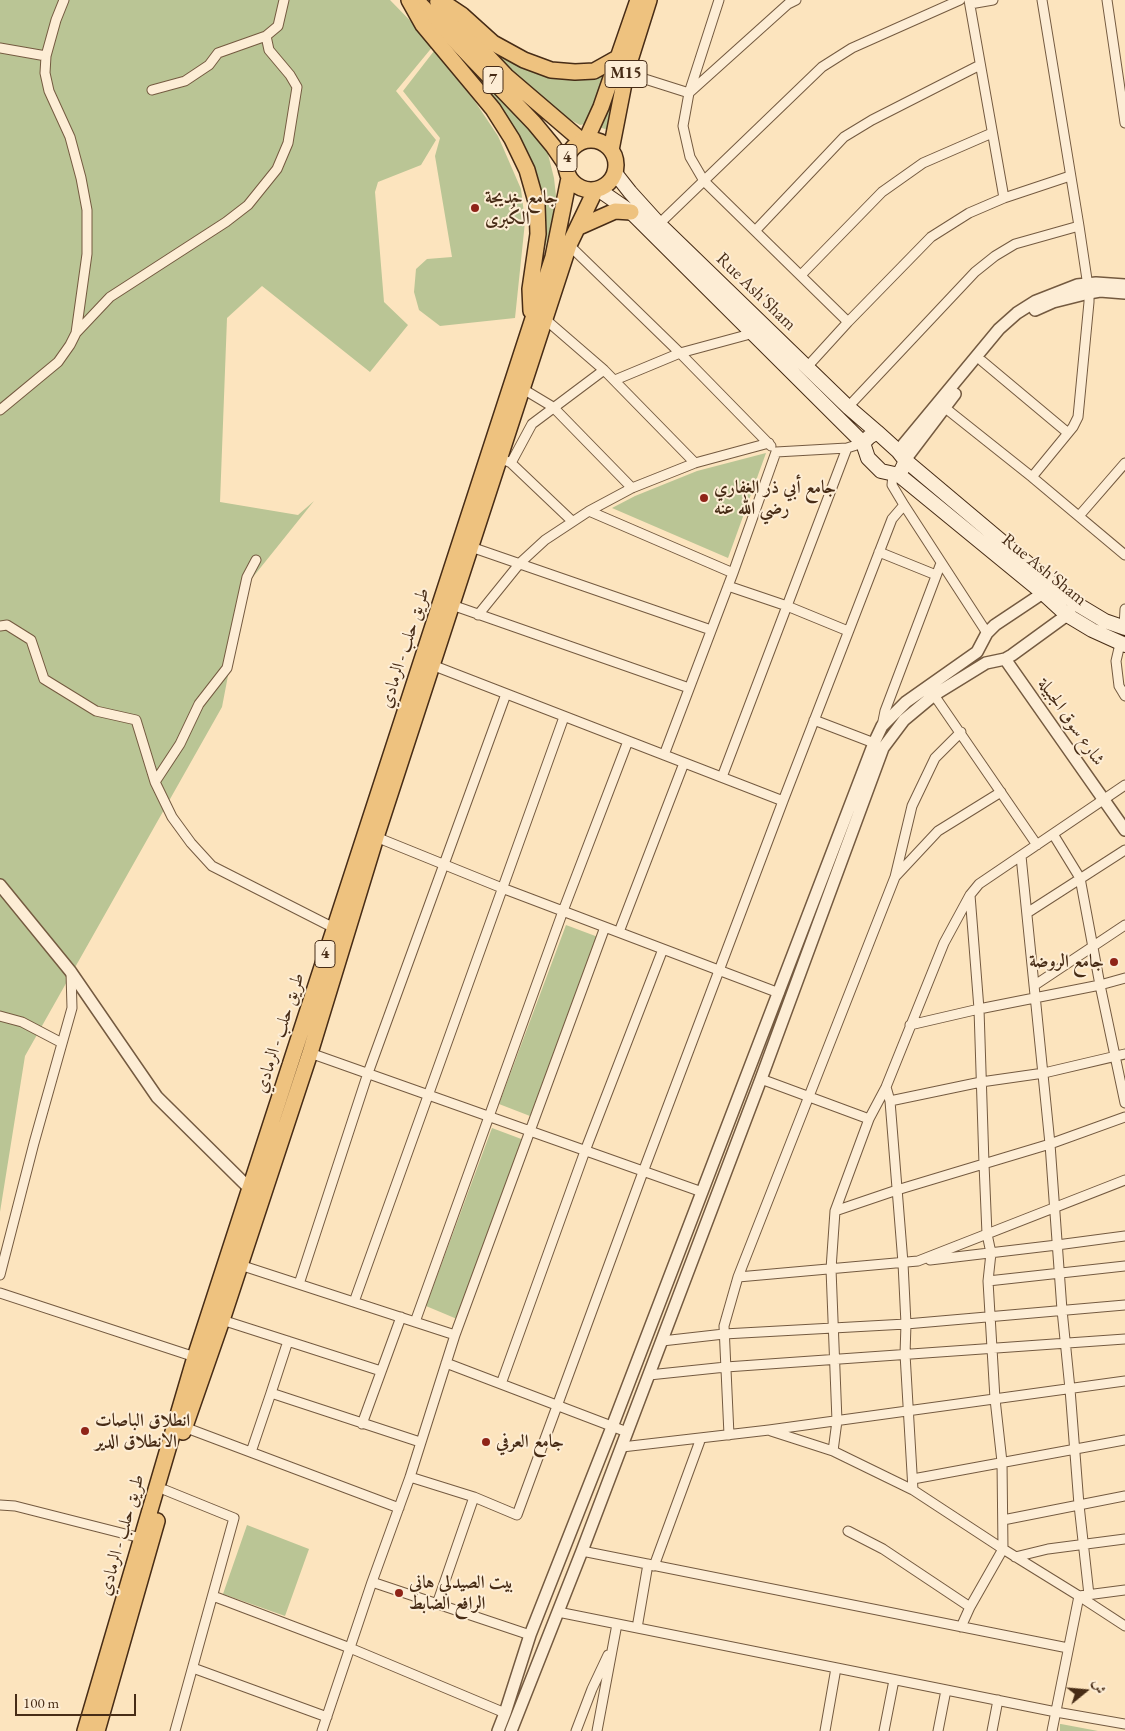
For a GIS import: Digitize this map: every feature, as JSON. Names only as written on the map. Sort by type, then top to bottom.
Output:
[{"type":"main road","points":[[409,0],[423,25],[493,109],[512,139],[527,170],[537,205],[538,234],[530,288],[531,325]]},
{"type":"main road","name":"7","points":[[416,0],[534,122],[553,146],[567,171]]},
{"type":"main road","name":"M15","points":[[584,141],[601,108],[638,0]]},
{"type":"main road","name":"M15","points":[[611,150],[626,73],[649,0]]},
{"type":"main road","points":[[438,1],[462,15],[493,43],[524,60],[551,70],[594,71],[619,57]]},
{"type":"main road","name":"7","points":[[438,1],[506,76],[584,141]]},
{"type":"main road","name":"4","points":[[611,150],[596,140],[584,141],[570,151],[567,171],[580,188],[588,191],[606,186],[612,180],[615,173]]},
{"type":"main road","points":[[611,150],[615,157],[615,173]]},
{"type":"main road","name":"طريق حلب - الرمادي","points":[[85,1731],[195,1357],[553,257],[567,171]]},
{"type":"main road","name":"Rue Ash'Sham","points":[[615,173],[659,224],[848,407],[901,455],[1075,603],[1105,620],[1124,628]]},
{"type":"main road","name":"طريق حلب - الرمادي","points":[[97,1731],[184,1427],[222,1320],[310,1053],[376,836],[471,547],[505,460],[523,389],[569,246],[597,190]]},
{"type":"main road","name":"Rue Ash'Sham","points":[[597,190],[619,202],[631,212],[754,333],[863,444],[868,458],[877,468],[884,473],[896,475],[1043,593],[1067,615],[1092,630],[1123,644]]},
{"type":"main road","points":[[579,227],[614,211],[631,212]]},
{"type":"main road","points":[[863,444],[877,432]]},
{"type":"main road","points":[[896,475],[904,466],[901,455]]},
{"type":"street","points":[[64,0],[46,56],[45,73],[49,91],[70,137],[87,210],[87,254],[76,333]]},
{"type":"street","points":[[152,90],[185,81],[209,65],[218,53],[266,36],[278,26],[284,0]]},
{"type":"street","points":[[719,0],[689,93],[683,126],[690,157],[704,181],[848,322]]},
{"type":"street","points":[[659,224],[822,67],[852,48],[960,0]]},
{"type":"street","points":[[993,0],[970,2],[1004,198]]},
{"type":"street","points":[[1032,477],[1068,433],[1080,412],[1088,288],[1042,0]]},
{"type":"street","points":[[1107,0],[1125,123]]},
{"type":"street","points":[[689,93],[791,1]]},
{"type":"street","points":[[0,410],[58,362],[76,333],[110,297],[226,222],[248,205],[277,168],[288,143],[297,86],[269,50],[266,36]]},
{"type":"street","points":[[0,48],[46,56]]},
{"type":"street","points":[[755,231],[844,137],[872,120],[980,65]]},
{"type":"street","points":[[626,73],[689,93]]},
{"type":"street","points":[[801,276],[882,192],[923,163],[992,133]]},
{"type":"street","points":[[807,367],[931,237],[969,213],[1004,198],[1070,176]]},
{"type":"street","points":[[848,407],[975,272],[995,256],[1015,244],[1079,226]]},
{"type":"street","points":[[569,246],[680,353],[776,452]]},
{"type":"street","points":[[901,455],[944,407],[1004,334],[1026,315],[1088,288],[1106,283],[1125,285]]},
{"type":"street","points":[[901,455],[1007,321],[1036,301],[1062,290],[1088,288],[1125,293]]},
{"type":"street","points":[[545,319],[615,380],[695,463]]},
{"type":"street","points":[[615,380],[680,353],[754,333]]},
{"type":"street","points":[[982,360],[1068,433]]},
{"type":"street","points":[[572,521],[505,460],[532,424],[604,370]]},
{"type":"street","points":[[523,389],[553,407],[632,488]]},
{"type":"street","points":[[944,407],[1032,477],[1125,555]]},
{"type":"street","points":[[478,615],[520,563],[546,540],[572,521],[632,488],[695,463],[769,443]]},
{"type":"street","points":[[776,452],[847,448],[863,444]]},
{"type":"street","points":[[722,778],[847,448]]},
{"type":"street","points":[[664,755],[733,573],[776,452]]},
{"type":"street","points":[[1079,516],[1125,463]]},
{"type":"street","points":[[896,475],[892,485],[941,562],[985,638]]},
{"type":"street","points":[[410,1477],[474,1497],[517,1515],[643,1172],[848,631],[892,519],[904,505]]},
{"type":"street","points":[[589,511],[733,573]]},
{"type":"street","points":[[471,547],[711,630]]},
{"type":"street","points":[[879,552],[936,574]]},
{"type":"street","points":[[155,782],[180,744],[199,704],[227,668],[248,577],[256,560]]},
{"type":"street","points":[[498,1731],[530,1635],[882,726],[885,711],[941,562]]},
{"type":"street","points":[[728,586],[787,606],[848,631]]},
{"type":"street","points":[[882,726],[906,702],[977,652],[995,625],[1055,586]]},
{"type":"street","points":[[511,1731],[622,1447],[883,748],[904,720],[934,695],[986,663],[1000,659],[1067,615],[1075,603]]},
{"type":"street","points":[[452,605],[689,688]]},
{"type":"street","points":[[1124,628],[1125,609]]},
{"type":"street","points":[[0,626],[7,625],[31,640],[44,679],[96,711],[136,720],[155,782],[172,817],[191,844],[212,866],[334,928]]},
{"type":"street","name":"شارع سوق الجبيلة","points":[[985,638],[1125,830]]},
{"type":"street","points":[[1123,644],[1116,661],[1119,686],[1125,696]]},
{"type":"street","points":[[432,665],[783,801]]},
{"type":"street","points":[[299,1284],[368,1073],[506,694]]},
{"type":"street","points":[[934,695],[1037,845]]},
{"type":"street","points":[[354,1302],[564,717]]},
{"type":"street","points":[[814,720],[874,744]]},
{"type":"street","points":[[729,1435],[724,1326],[738,1277],[895,877],[912,806],[935,758],[961,732]]},
{"type":"street","points":[[415,1322],[628,741]]},
{"type":"street","points":[[619,932],[684,763]]},
{"type":"street","points":[[833,1451],[837,1420],[831,1269],[835,1211],[869,1119],[886,1087],[944,943],[970,895],[979,884],[1125,785]]},
{"type":"street","points":[[895,877],[938,831],[1001,792]]},
{"type":"street","points":[[1053,834],[1080,878],[1100,985],[1120,1055],[1125,1103]]},
{"type":"street","points":[[376,836],[502,888],[779,993]]},
{"type":"street","points":[[1027,913],[1125,850]]},
{"type":"street","points":[[1021,856],[1044,1073],[1078,1505],[1089,1595]]},
{"type":"street","points":[[0,885],[71,972],[157,1097],[249,1188]]},
{"type":"street","points":[[962,1627],[970,1607],[1003,1549],[1002,1462],[995,1399],[988,1281],[991,1252],[987,1234],[979,1009],[970,895]]},
{"type":"street","points":[[1035,985],[1125,925]]},
{"type":"street","points":[[322,1731],[372,1582],[410,1477],[455,1335],[605,927]]},
{"type":"street","points":[[500,1384],[585,1151],[664,949]]},
{"type":"street","points":[[0,1275],[34,1143],[72,1008],[71,972]]},
{"type":"street","points":[[910,1025],[1125,978]]},
{"type":"street","points":[[0,1016],[22,1022],[62,1043]]},
{"type":"street","points":[[310,1053],[702,1192]]},
{"type":"street","points":[[890,1101],[981,1082],[1044,1073],[1120,1055]]},
{"type":"street","points":[[761,1079],[869,1119]]},
{"type":"street","points":[[886,1087],[890,1101],[903,1262],[906,1324],[905,1354],[913,1490]]},
{"type":"street","points":[[835,1211],[897,1190],[1050,1144],[1125,1117]]},
{"type":"street","points":[[918,1261],[1125,1180]]},
{"type":"street","points":[[738,1277],[918,1261],[1125,1236]]},
{"type":"street","points":[[240,1265],[455,1335]]},
{"type":"street","points":[[988,1281],[1125,1266]]},
{"type":"street","points":[[0,1293],[195,1357]]},
{"type":"street","points":[[662,1341],[724,1334],[906,1324],[1125,1305]]},
{"type":"street","points":[[362,1424],[400,1317]]},
{"type":"street","points":[[222,1320],[381,1371]]},
{"type":"street","points":[[648,1375],[726,1367],[1125,1339]]},
{"type":"street","points":[[251,1452],[288,1341]]},
{"type":"street","points":[[446,1363],[627,1432]]},
{"type":"street","points":[[622,1447],[769,1430],[1125,1381]]},
{"type":"street","points":[[271,1393],[420,1442]]},
{"type":"street","points":[[184,1427],[399,1508]]},
{"type":"street","points":[[769,1430],[833,1451],[913,1490],[1125,1626]]},
{"type":"street","points":[[636,1628],[651,1565],[701,1438]]},
{"type":"street","points":[[913,1479],[1125,1440]]},
{"type":"street","points":[[165,1490],[234,1518],[175,1731]]},
{"type":"street","points":[[1002,1520],[1125,1496]]},
{"type":"street","points":[[437,1604],[474,1497]]},
{"type":"street","points":[[0,1505],[15,1506],[141,1538]]},
{"type":"street","points":[[848,1531],[883,1548],[970,1607]]},
{"type":"street","points":[[1015,1557],[1048,1549],[1125,1539]]},
{"type":"street","points":[[582,1551],[1068,1648]]},
{"type":"street","points":[[372,1582],[530,1635]]},
{"type":"street","points":[[1079,1596],[1125,1590]]},
{"type":"street","points":[[212,1596],[350,1648],[505,1713]]},
{"type":"street","points":[[1052,1731],[1079,1596]]},
{"type":"street","points":[[558,1612],[894,1680],[1125,1724]]},
{"type":"street","points":[[597,1731],[617,1624]]},
{"type":"street","points":[[576,1731],[592,1689],[612,1648]]},
{"type":"street","points":[[193,1668],[327,1717]]},
{"type":"street","points":[[825,1731],[836,1668]]},
{"type":"street","points":[[884,1731],[894,1680]]},
{"type":"street","points":[[938,1731],[946,1690]]},
{"type":"street","points":[[992,1731],[998,1700]]},
{"type":"green space","points":[[0,0],[390,0],[434,45],[396,91],[436,140],[421,165],[378,182],[375,192],[384,302],[408,325],[370,372],[262,286],[227,318],[220,502],[298,515],[314,501],[245,587],[222,707],[25,1056],[0,1212]]},
{"type":"green space","points":[[642,0],[611,131],[599,127]]},
{"type":"green space","points":[[428,20],[510,105],[542,143],[548,154],[556,196],[553,217],[535,286],[536,181],[526,151],[506,119]]},
{"type":"green space","points":[[466,25],[504,59],[522,68],[547,74],[609,67],[585,124],[580,125],[562,115],[501,63]]},
{"type":"green space","points":[[434,51],[474,100],[498,136],[521,189],[525,222],[515,318],[440,326],[419,310],[414,292],[416,269],[427,259],[452,257],[435,156],[440,138],[403,91]]},
{"type":"green space","points":[[766,453],[728,558],[612,508],[635,496],[697,471]]},
{"type":"green space","points":[[566,925],[598,937],[530,1116],[499,1104]]},
{"type":"green space","points":[[492,1128],[524,1140],[457,1319],[426,1306]]},
{"type":"green space","points":[[247,1525],[309,1549],[285,1616],[223,1594]]},
{"type":"green space","points":[[1061,1724],[1098,1731],[1060,1731]]},
{"type":"place","name":"جامع خديجة الكُبرى","points":[[475,208]]},
{"type":"place","name":"جامع أبي ذر الغفاري رضي الله عنه","points":[[704,498]]},
{"type":"place","name":"جامع الروضة","points":[[1114,962]]},
{"type":"place","name":"انطلاق الباصات الانطلاق الدير","points":[[85,1431]]},
{"type":"place","name":"جامع العرفي","points":[[486,1442]]},
{"type":"place","name":"بيت الصيدلي هاني الرافع الضابط","points":[[399,1593]]}]
